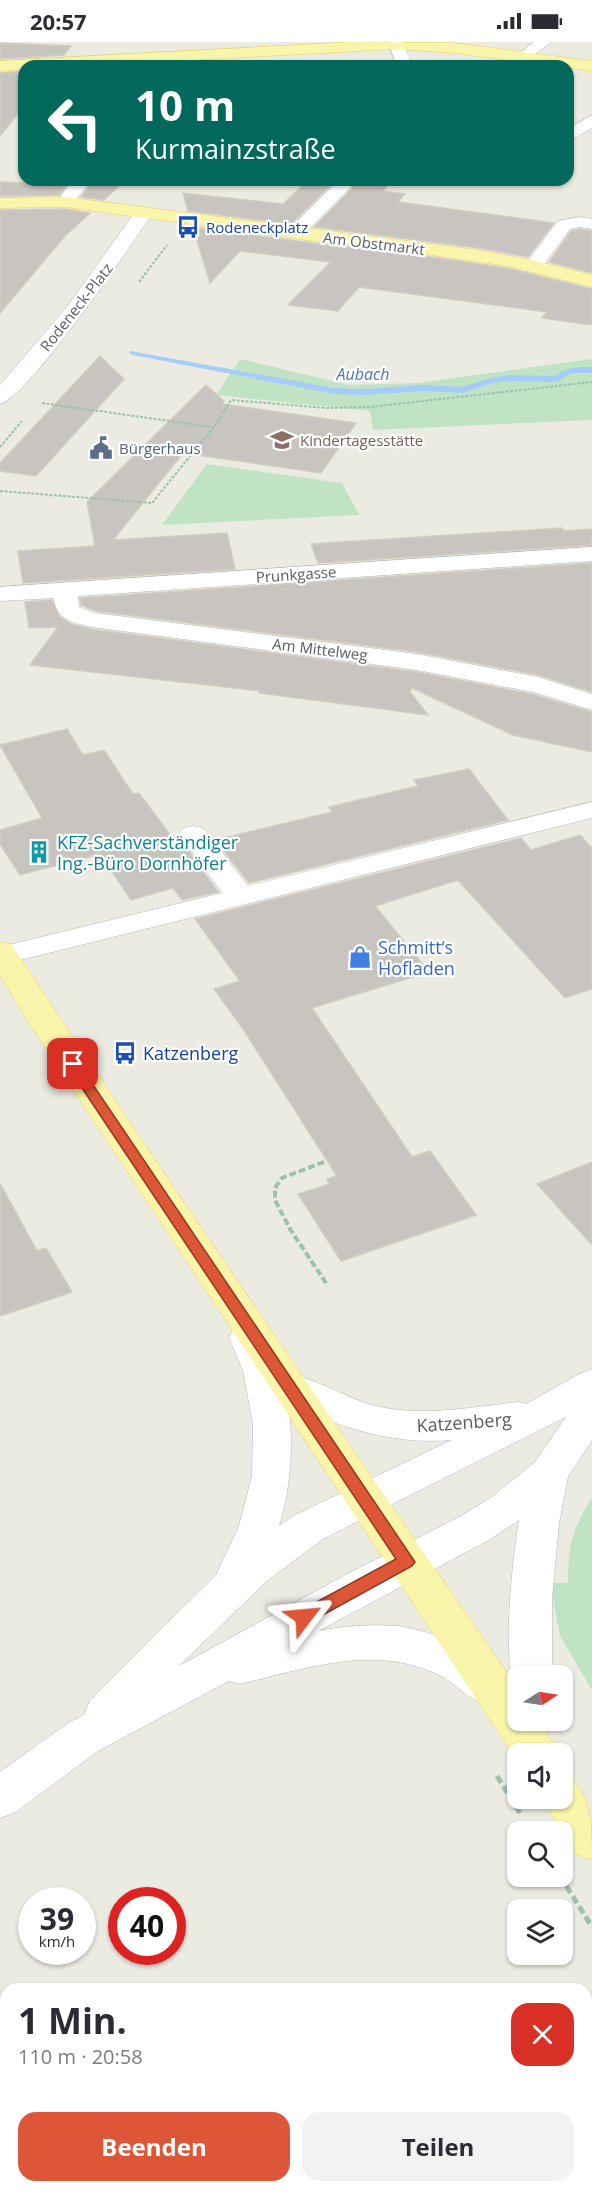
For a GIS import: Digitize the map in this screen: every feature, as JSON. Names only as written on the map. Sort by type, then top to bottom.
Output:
[{"type":"main road","points":[[194,60],[396,43],[551,60]]},
{"type":"main road","points":[[574,63],[592,66]]},
{"type":"main road","points":[[0,66],[18,66]]},
{"type":"main road","name":"Am Obstmarkt","points":[[0,203],[64,202],[450,252],[562,272],[592,281]]},
{"type":"main road","points":[[2,954],[45,1023],[406,1562],[507,1678]]},
{"type":"main road","points":[[572,1809],[592,1839]]},
{"type":"street","points":[[524,56],[544,42]]},
{"type":"street","points":[[396,43],[403,60]]},
{"type":"street","points":[[574,133],[592,120]]},
{"type":"street","points":[[64,202],[77,186]]},
{"type":"street","points":[[296,232],[343,186]]},
{"type":"street","name":"Rodeneck-Platz","points":[[0,398],[66,323],[146,213]]},
{"type":"street","points":[[532,267],[564,225],[580,222],[592,224]]},
{"type":"street","name":"Prunkgasse","points":[[0,594],[592,554]]},
{"type":"street","name":"Am Mittelweg","points":[[65,590],[67,609],[72,614],[92,620],[448,667],[537,685],[592,702]]},
{"type":"street","points":[[2,954],[592,810]]},
{"type":"street","points":[[193,834],[240,896]]},
{"type":"street","points":[[83,1737],[224,1593],[249,1553],[263,1518],[271,1483],[274,1444],[262,1370],[228,1298]]},
{"type":"street","name":"Katzenberg","points":[[224,1593],[280,1546],[309,1527],[539,1415],[592,1384]]},
{"type":"street","name":"Katzenberg","points":[[288,1386],[334,1408],[402,1426],[442,1426],[539,1415]]},
{"type":"street","points":[[0,1798],[83,1737],[406,1562],[475,1528],[506,1508],[549,1473],[592,1410]]},
{"type":"street","points":[[519,1665],[529,1617],[532,1561],[537,1527],[549,1473]]},
{"type":"street","points":[[203,1674],[335,1645],[396,1644],[431,1650],[507,1683]]},
{"type":"path","points":[[0,492],[152,503],[214,427],[231,400],[327,408],[370,407],[592,382]]},
{"type":"path","points":[[38,402],[214,427]]},
{"type":"path","points":[[146,424],[151,418]]},
{"type":"path","points":[[324,1162],[282,1178],[275,1188],[275,1200],[290,1228],[328,1286]]},
{"type":"path","points":[[495,1773],[525,1821]]},
{"type":"path","points":[[567,1887],[592,1927]]},
{"type":"green space","points":[[240,359],[349,385],[418,383],[592,359],[592,420],[373,430],[370,411],[216,395]]},
{"type":"green space","points":[[207,464],[342,483],[359,515],[162,525]]},
{"type":"green space","points":[[592,1498],[592,1690],[560,1636],[550,1583],[568,1583],[572,1538]]},
{"type":"building","points":[[0,43],[71,46],[64,55],[0,59]]},
{"type":"building","points":[[18,72],[18,114],[0,136],[0,73]]},
{"type":"building","points":[[0,182],[18,183],[18,186],[66,186],[59,195],[0,196]]},
{"type":"building","points":[[89,186],[119,186],[104,200],[81,197]]},
{"type":"building","points":[[302,186],[330,186],[291,224],[188,211],[183,193],[283,204]]},
{"type":"building","points":[[354,186],[388,186],[383,191],[405,194],[398,202],[554,223],[528,257],[478,248],[314,227]]},
{"type":"building","points":[[65,209],[90,213],[65,236],[0,313],[0,210]]},
{"type":"building","points":[[193,227],[343,247],[362,247],[507,268],[592,289],[592,325],[542,318],[547,312],[359,287],[338,311],[288,305],[331,262],[240,251],[210,283]]},
{"type":"building","points":[[580,229],[592,231],[592,273],[549,262],[571,231]]},
{"type":"building","points":[[100,356],[124,379],[36,476],[0,471],[0,463]]},
{"type":"building","points":[[206,385],[224,401],[222,404],[356,423],[321,473],[183,453],[113,540],[227,533],[235,569],[23,583],[18,551],[95,546],[87,502]]},
{"type":"building","points":[[562,528],[564,531],[592,529],[592,545],[318,563],[311,544]]},
{"type":"building","points":[[592,563],[592,692],[538,675],[417,652],[96,611],[81,605],[80,598]]},
{"type":"building","points":[[52,600],[60,617],[71,624],[91,629],[417,672],[532,694],[592,712],[592,752],[513,735],[412,688],[410,692],[428,715],[259,693],[260,691],[30,665],[58,627],[29,628],[25,602]]},
{"type":"building","points":[[67,729],[83,755],[104,750],[133,794],[139,793],[181,849],[186,847],[218,892],[182,900],[173,888],[131,900],[100,854],[20,875],[0,844],[0,830],[42,818],[0,745]]},
{"type":"building","points":[[469,769],[508,820],[249,883],[215,840],[332,812],[329,807],[418,786],[414,780]]},
{"type":"building","points":[[580,835],[592,848],[592,989],[565,998],[458,880],[375,906],[429,972],[312,1008],[412,1157],[430,1151],[476,1215],[341,1261],[298,1194],[330,1184],[327,1179],[337,1176],[243,1029],[214,989],[240,981],[195,919],[521,838],[531,850]]},
{"type":"building","points":[[592,1162],[592,1245],[537,1184]]},
{"type":"building","points":[[0,1183],[37,1251],[46,1248],[72,1292],[0,1316]]},
{"type":"waterway","name":"Aubach","points":[[133,353],[334,391],[364,392],[423,388],[463,390],[491,381],[511,378],[557,379],[568,371],[592,370]]},
{"type":"place","name":"Rodeneckplatz","points":[[188,227]]},
{"type":"place","name":"Kindertagesstätte","points":[[282,440]]},
{"type":"place","name":"Bürgerhaus","points":[[101,448]]},
{"type":"place","name":"KFZ-Sachverständiger Ing.-Büro Dornhöfer","points":[[39,852]]},
{"type":"place","name":"Schmitt‘s Hofladen","points":[[360,957]]},
{"type":"place","name":"Katzenberg","points":[[125,1053]]},
{"type":"route","points":[[73,1064],[406,1562],[304,1617]]}]
